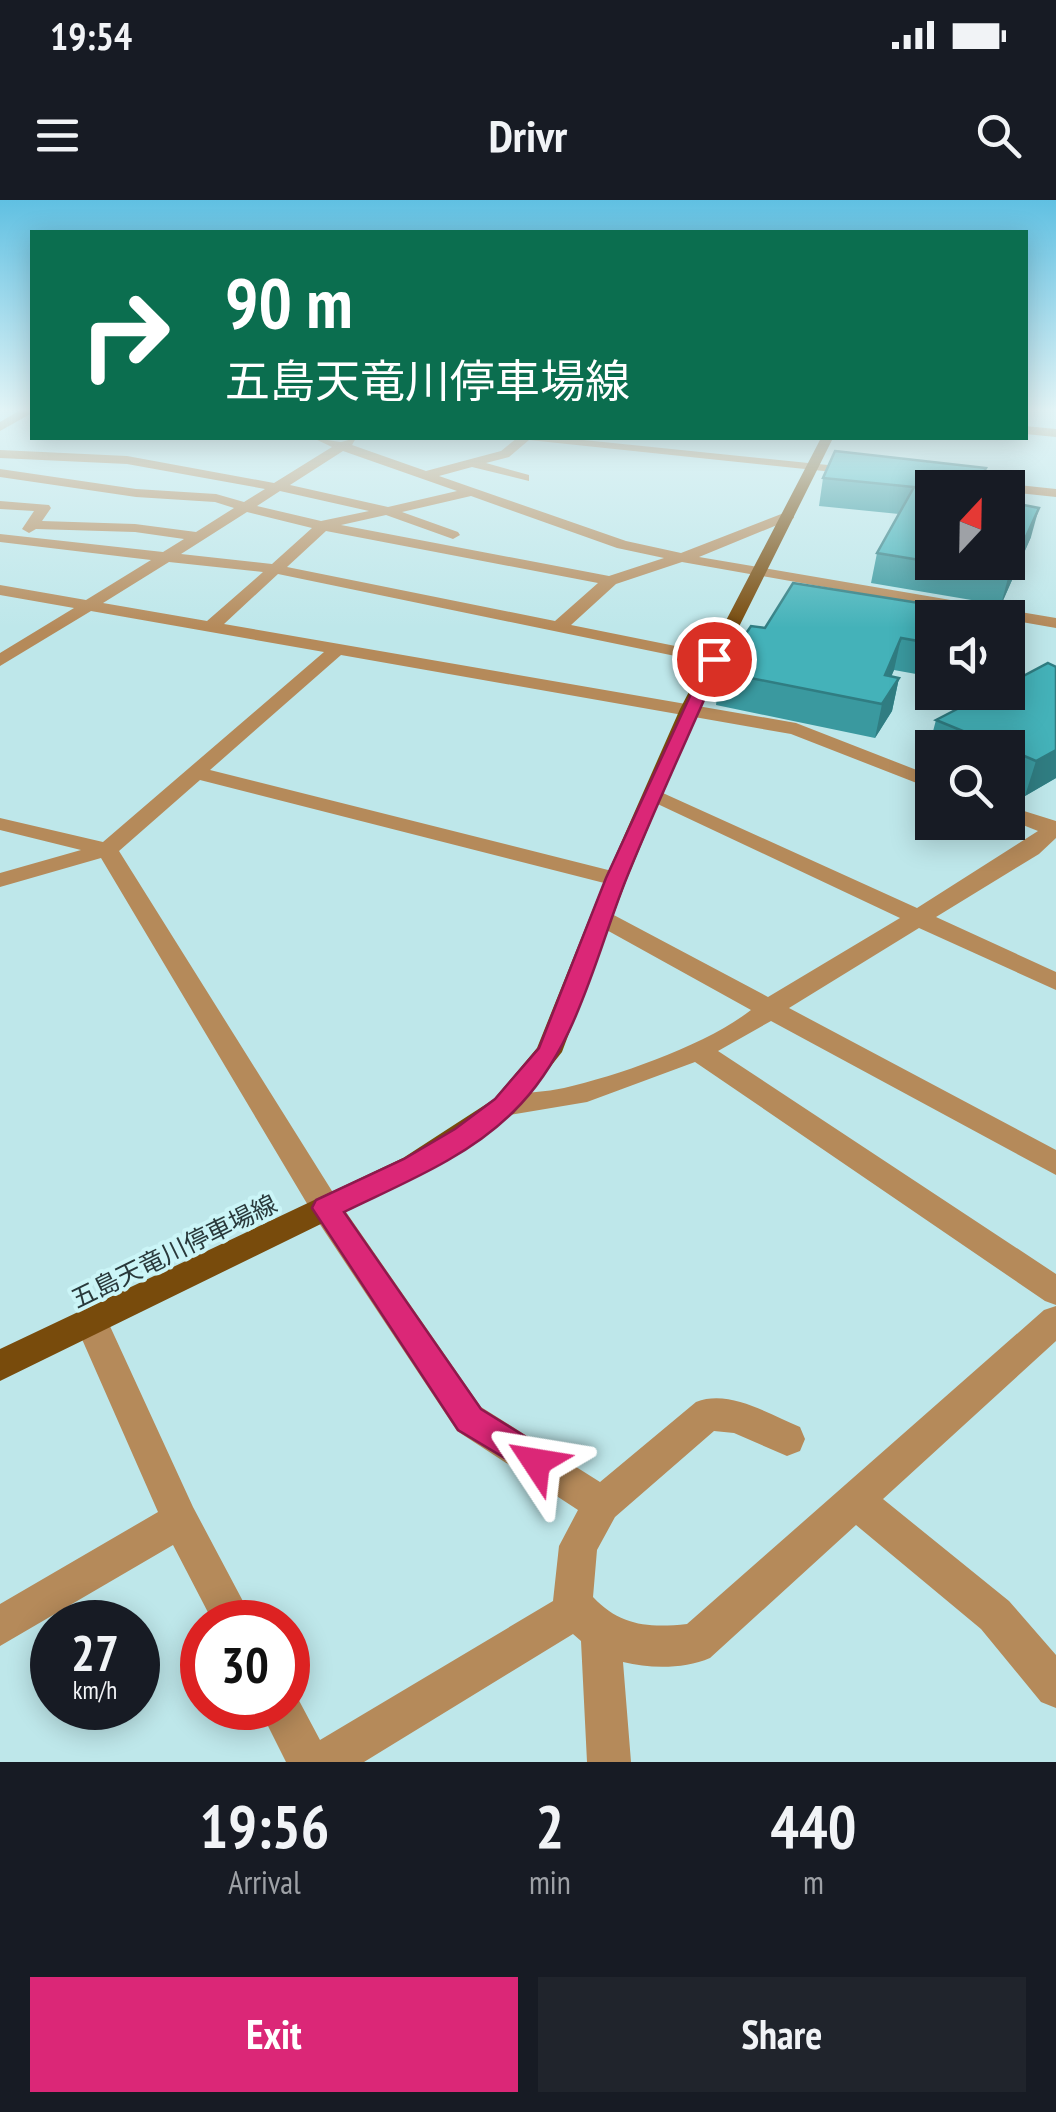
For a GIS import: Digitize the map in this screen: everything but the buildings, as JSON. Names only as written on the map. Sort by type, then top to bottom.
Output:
[{"type":"main road","name":"五島天竜川停車場線","points":[[0,1366],[413,1166],[504,1106],[550,1052],[616,878],[689,710],[806,482]]},
{"type":"street","points":[[0,502],[23,482]]},
{"type":"street","points":[[67,482],[136,493],[199,496],[324,526],[610,580]]},
{"type":"street","points":[[252,482],[385,510],[453,535]]},
{"type":"street","points":[[0,661],[283,482]]},
{"type":"street","points":[[447,482],[622,545],[1056,624]]},
{"type":"street","points":[[1025,490],[1056,493]]},
{"type":"street","points":[[213,625],[324,526],[474,492]]},
{"type":"street","points":[[0,502],[44,508],[22,538]]},
{"type":"street","points":[[559,627],[610,580],[726,543],[789,515]]},
{"type":"street","points":[[32,524],[135,528],[196,536]]},
{"type":"street","points":[[0,538],[275,569],[714,659]]},
{"type":"street","points":[[0,590],[796,729],[915,776]]},
{"type":"street","points":[[0,880],[107,850],[340,647]]},
{"type":"street","points":[[193,772],[616,878]]},
{"type":"street","points":[[654,795],[1056,982]]},
{"type":"street","points":[[1025,818],[1055,829]]},
{"type":"street","points":[[0,824],[107,850],[326,1208],[469,1419],[602,1504]]},
{"type":"street","points":[[504,1106],[568,1096],[697,1050],[756,1022],[768,1009],[1030,849],[1055,829]]},
{"type":"street","points":[[602,918],[1056,1164]]},
{"type":"street","points":[[697,1050],[1056,1291]]},
{"type":"street","points":[[787,1439],[736,1417],[708,1414],[602,1504],[578,1546],[572,1604],[589,1622],[648,1650],[696,1644],[1056,1320]]},
{"type":"street","points":[[91,1322],[180,1520],[222,1600]]},
{"type":"street","points":[[856,1502],[996,1615],[1056,1687]]},
{"type":"street","points":[[0,1626],[180,1520]]},
{"type":"street","points":[[324,1762],[589,1622]]},
{"type":"street","points":[[589,1622],[608,1762]]},
{"type":"street","points":[[291,1730],[308,1762]]},
{"type":"route","points":[[536,1462],[469,1419],[326,1208],[413,1166],[464,1136],[504,1106],[550,1052],[616,878],[714,659]]}]
